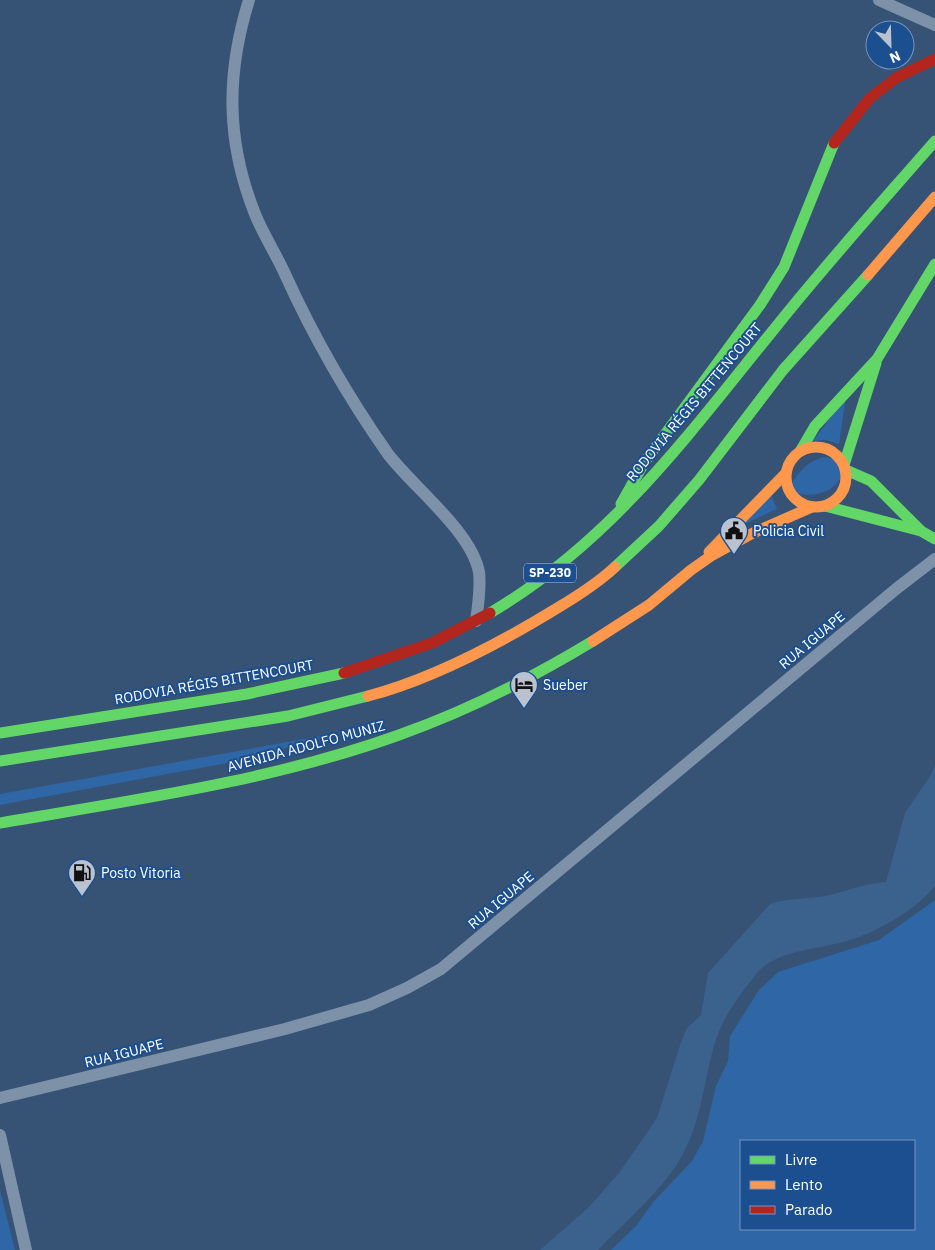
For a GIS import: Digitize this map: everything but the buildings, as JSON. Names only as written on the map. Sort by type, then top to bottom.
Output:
[{"type":"main road","points":[[611,522],[644,463],[760,305],[784,267],[830,146],[870,98],[896,78],[935,58]]},
{"type":"main road","name":"RODOVIA RÉGIS BITTENCOURT","points":[[0,733],[256,693],[345,674],[431,644],[517,597],[581,549],[611,522],[685,440],[762,343],[935,141]]},
{"type":"main road","name":"SP-230","points":[[0,761],[288,716],[387,691],[462,660],[538,620],[602,580],[659,526],[699,480],[783,370],[920,217],[935,197]]},
{"type":"main road","points":[[812,507],[801,504],[792,496],[786,486],[785,474],[790,460],[801,450],[815,426],[877,359],[935,264]]},
{"type":"main road","points":[[824,506],[835,500],[842,492],[846,481],[845,467],[877,359]]},
{"type":"main road","points":[[801,450],[813,446],[826,448],[837,454],[845,467],[876,486],[921,531],[935,539]]},
{"type":"main road","points":[[696,566],[732,526],[785,474]]},
{"type":"main road","points":[[696,566],[747,535],[812,507],[824,506],[921,531]]},
{"type":"main road","name":"AVENIDA ADOLFO MUNIZ","points":[[0,823],[198,789],[298,766],[402,734],[515,685],[584,646],[651,604],[696,566]]},
{"type":"main road","points":[[10,719],[86,719]]},
{"type":"street","points":[[249,0],[232,76],[231,105],[236,143],[245,184],[256,215],[332,369],[390,455],[460,533],[473,555],[479,573],[476,621]]},
{"type":"street","points":[[879,0],[935,24]]},
{"type":"street","points":[[910,305],[935,282]]},
{"type":"street","name":"RUA IGUAPE","points":[[0,1098],[285,1030],[359,1008],[407,988],[440,969],[896,589],[935,559]]},
{"type":"street","points":[[0,1135],[26,1250]]},
{"type":"shaded area","points":[[846,397],[839,444],[826,440],[813,441]]},
{"type":"shaded area","points":[[825,457],[835,460],[841,466],[842,473],[839,481],[822,493],[810,495],[795,493],[789,488],[808,464]]},
{"type":"shaded area","points":[[770,492],[777,509],[734,529]]},
{"type":"shaded area","points":[[348,731],[238,761],[0,805],[0,794]]},
{"type":"shaded area","points":[[935,764],[935,886],[917,904],[880,928],[855,939],[786,955],[775,959],[758,972],[738,998],[717,1036],[701,1105],[692,1133],[679,1161],[662,1184],[598,1250],[540,1250],[588,1208],[619,1173],[657,1118],[681,1042],[687,1028],[701,1015],[708,973],[770,904],[825,896],[870,884],[886,882],[905,813],[932,773]]},
{"type":"shaded area","points":[[935,900],[935,1250],[611,1250],[636,1226],[654,1201],[692,1161],[703,1141],[716,1086],[728,1061],[730,1036],[759,990],[778,972],[879,940]]},
{"type":"shaded area","points":[[0,1190],[15,1250],[0,1250]]},
{"type":"traffic: fast","points":[[490,613],[533,585],[573,554],[645,484],[711,408],[814,280],[935,141]]},
{"type":"traffic: fast","points":[[621,504],[644,463],[760,305],[784,267],[834,143]]},
{"type":"traffic: fast","points":[[801,450],[815,426],[877,359],[935,264]]},
{"type":"traffic: fast","points":[[615,567],[659,526],[699,480],[783,370],[868,275]]},
{"type":"traffic: fast","points":[[844,465],[876,363]]},
{"type":"traffic: fast","points":[[846,470],[871,481],[920,530]]},
{"type":"traffic: fast","points":[[825,506],[921,531],[935,539]]},
{"type":"traffic: fast","points":[[0,823],[202,788],[302,765],[351,751],[424,726],[474,704],[523,681],[593,641]]},
{"type":"traffic: fast","points":[[0,733],[247,694],[344,673]]},
{"type":"traffic: fast","points":[[0,761],[288,716],[368,696]]},
{"type":"traffic: slow","points":[[868,275],[935,197]]},
{"type":"traffic: slow","points":[[810,447],[822,447],[833,452],[841,460],[846,471],[846,477],[844,489],[833,502],[822,507],[810,507],[799,502],[791,494],[786,483],[786,471],[791,460],[799,452],[810,447]]},
{"type":"traffic: slow","points":[[709,552],[785,474]]},
{"type":"traffic: slow","points":[[593,641],[649,605],[711,556],[753,533],[812,507]]},
{"type":"traffic: slow","points":[[368,696],[393,689],[442,670],[491,646],[574,598],[615,567]]},
{"type":"traffic: jam","points":[[834,143],[870,98],[896,78],[935,59]]},
{"type":"traffic: jam","points":[[344,673],[432,643],[490,613]]},
{"type":"place","name":"Policia Civil","points":[[734,555]]},
{"type":"place","name":"Sueber","points":[[524,709]]},
{"type":"place","name":"Posto Vitoria","points":[[82,897]]}]
